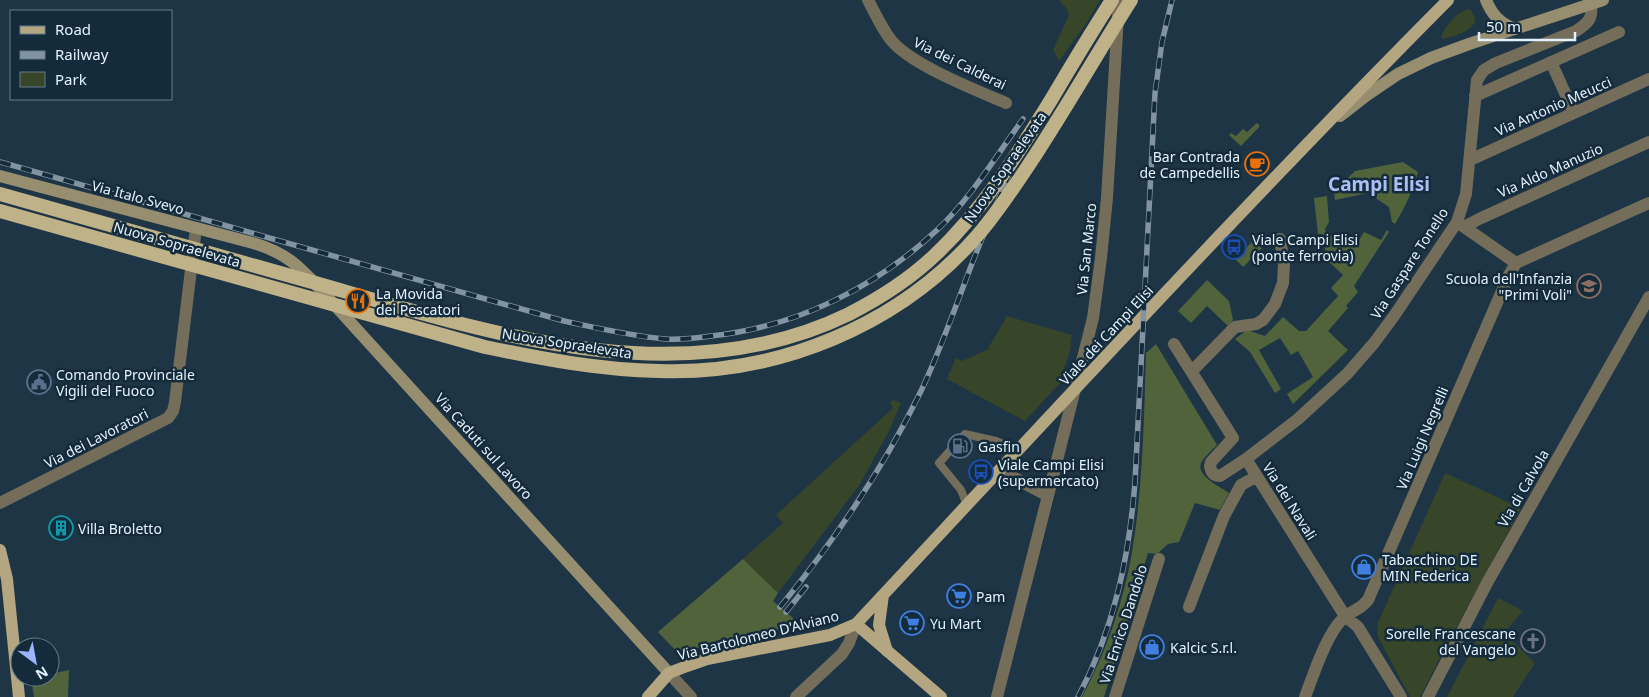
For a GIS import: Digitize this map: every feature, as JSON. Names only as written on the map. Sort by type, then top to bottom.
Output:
[{"type":"highway","name":"Nuova Sopraelevata","points":[[0,194],[487,330],[544,342],[611,352],[659,354],[707,353],[753,347],[799,335],[861,308],[900,284],[934,256],[964,225],[996,183],[1030,133],[1112,0]]},
{"type":"highway","name":"Nuova Sopraelevata","points":[[0,211],[467,342],[541,358],[608,369],[661,372],[710,369],[757,362],[806,350],[877,318],[909,298],[945,268],[977,236],[1010,193],[1131,0]]},
{"type":"main road","name":"Viale dei Campi Elisi","points":[[856,624],[1076,388],[1448,0]]},
{"type":"main road","points":[[1486,0],[1494,16],[1500,22],[1515,28]]},
{"type":"main road","points":[[1314,138],[1367,95],[1398,74],[1431,58],[1515,28],[1597,2]]},
{"type":"main road","name":"Via Italo Svevo","points":[[0,176],[269,248]]},
{"type":"main road","name":"Via Caduti sul Lavoro","points":[[269,248],[293,261],[322,290],[669,673]]},
{"type":"main road","points":[[0,550],[7,579],[19,697]]},
{"type":"main road","points":[[883,595],[879,625],[888,653]]},
{"type":"main road","points":[[856,624],[941,697]]},
{"type":"main road","name":"Via Bartolomeo D'Alviano","points":[[648,697],[669,673],[707,659],[830,635],[856,624]]},
{"type":"street","name":"Via dei Calderai","points":[[868,0],[891,40],[900,50],[940,73],[1006,103]]},
{"type":"street","name":"Via San Marco","points":[[997,697],[1093,318],[1107,198],[1119,0]]},
{"type":"street","name":"Via Gaspare Tonello","points":[[1246,459],[1298,419],[1347,374],[1394,316],[1461,224],[1470,160],[1477,80],[1484,70],[1586,24],[1597,2]]},
{"type":"street","points":[[1475,96],[1619,32]]},
{"type":"street","points":[[1552,62],[1574,113]]},
{"type":"street","name":"Via Antonio Meucci","points":[[1470,160],[1649,79]]},
{"type":"street","name":"Via Aldo Manuzio","points":[[1461,224],[1479,219],[1649,142]]},
{"type":"street","points":[[1461,224],[1516,263],[1649,203]]},
{"type":"street","name":"Via dei Lavoratori","points":[[0,503],[168,418],[173,411],[196,228]]},
{"type":"street","points":[[1192,371],[1235,326],[1256,324],[1263,320],[1275,304],[1284,283],[1284,264],[1280,238]]},
{"type":"street","name":"Via Luigi Negrelli","points":[[1305,697],[1332,632],[1346,616],[1362,607],[1368,600],[1509,275],[1516,263]]},
{"type":"street","name":"Via di Calvola","points":[[1428,697],[1487,583],[1649,297]]},
{"type":"street","name":"Via dei Navali","points":[[1174,344],[1233,438],[1211,462],[1210,469],[1215,475],[1220,476],[1246,459],[1346,616],[1358,627],[1401,697]]},
{"type":"street","points":[[1000,470],[1048,496]]},
{"type":"street","points":[[1189,607],[1224,516],[1241,485],[1258,478]]},
{"type":"street","name":"Via Enrico Dandolo","points":[[1115,697],[1159,559]]},
{"type":"street","name":"Viale dei Campi Elisi","points":[[796,697],[842,654],[849,643],[856,624]]},
{"type":"street","points":[[669,673],[692,697]]},
{"type":"lane","points":[[967,505],[961,490],[939,463],[965,434],[996,441],[1018,450]]},
{"type":"green space","points":[[1059,0],[1100,0],[1059,61],[1053,50],[1069,15]]},
{"type":"green space","points":[[1469,9],[1474,15],[1475,21],[1473,25],[1462,33],[1442,39],[1443,33],[1452,20]]},
{"type":"green space","points":[[1257,123],[1260,126],[1241,146],[1229,135],[1231,133],[1236,136],[1243,129],[1247,132]]},
{"type":"green space","points":[[1403,162],[1418,172],[1414,186],[1395,224],[1392,222],[1389,207],[1368,193],[1335,200],[1334,192],[1355,171]]},
{"type":"green space","points":[[1327,196],[1329,222],[1325,229],[1326,233],[1354,248],[1364,232],[1381,240],[1387,230],[1389,232],[1354,286],[1358,292],[1346,306],[1348,308],[1328,331],[1348,350],[1293,404],[1287,394],[1313,377],[1298,351],[1291,355],[1280,338],[1259,350],[1281,389],[1275,393],[1250,352],[1235,339],[1247,330],[1265,336],[1283,317],[1299,331],[1306,331],[1338,296],[1331,288],[1343,275],[1327,260],[1323,234],[1318,234],[1314,198]]},
{"type":"green space","points":[[1254,240],[1262,248],[1243,267],[1235,259]]},
{"type":"green space","points":[[1207,280],[1229,301],[1233,320],[1228,326],[1207,306],[1191,323],[1178,311]]},
{"type":"green space","points":[[1007,316],[1072,335],[1070,351],[1059,384],[1025,421],[947,379],[956,358],[962,361],[987,350]]},
{"type":"green space","points":[[1156,344],[1217,445],[1206,456],[1200,468],[1210,481],[1229,493],[1220,510],[1195,503],[1179,542],[1168,544],[1157,554],[1148,553],[1104,697],[1082,697],[1114,623],[1130,565],[1141,474],[1146,353]]},
{"type":"green space","points":[[893,400],[901,403],[890,429],[860,484],[778,593],[743,559],[783,523],[776,515],[893,408],[890,403]]},
{"type":"green space","points":[[1445,473],[1521,508],[1420,697],[1410,697],[1378,637],[1377,625]]},
{"type":"green space","points":[[743,559],[778,593],[773,601],[801,625],[740,637],[678,653],[658,632]]},
{"type":"green space","points":[[1498,598],[1523,611],[1504,633],[1535,663],[1513,697],[1447,697]]},
{"type":"green space","points":[[69,670],[68,697],[34,697],[32,687],[60,687],[60,672]]},
{"type":"railway","points":[[1078,697],[1091,671],[1110,619],[1118,592],[1129,538],[1135,482],[1155,93],[1162,42],[1172,0]]},
{"type":"railway","points":[[0,162],[564,321],[640,336],[682,339],[743,331],[773,324],[804,314],[861,287],[913,251],[949,218],[972,191],[1023,119]]},
{"type":"railway","points":[[780,607],[839,530],[874,476],[906,420],[935,359],[979,245],[1028,132]]},
{"type":"railway","points":[[786,612],[806,587]]},
{"type":"place","name":"Bar Contrada de Campedellis","points":[[1257,164]]},
{"type":"place","name":"Viale Campi Elisi (ponte ferrovia)","points":[[1234,247]]},
{"type":"place","name":"Scuola dell'Infanzia \"Primi Voli\"","points":[[1589,286]]},
{"type":"place","name":"La Movida dei Pescatori","points":[[358,301]]},
{"type":"place","name":"Comando Provinciale Vigili del Fuoco","points":[[39,382]]},
{"type":"place","name":"Gasfin","points":[[960,446]]},
{"type":"place","name":"Viale Campi Elisi (supermercato)","points":[[981,472]]},
{"type":"place","name":"Villa Broletto","points":[[61,528]]},
{"type":"place","name":"Tabacchino DE MIN Federica","points":[[1364,567]]},
{"type":"place","name":"Pam","points":[[959,596]]},
{"type":"place","name":"Yu Mart","points":[[912,623]]},
{"type":"place","name":"Sorelle Francescane del Vangelo","points":[[1533,641]]},
{"type":"place","name":"Kalcic S.r.l.","points":[[1152,647]]},
{"type":"district","name":"Campi Elisi","points":[[1379,184]]}]
